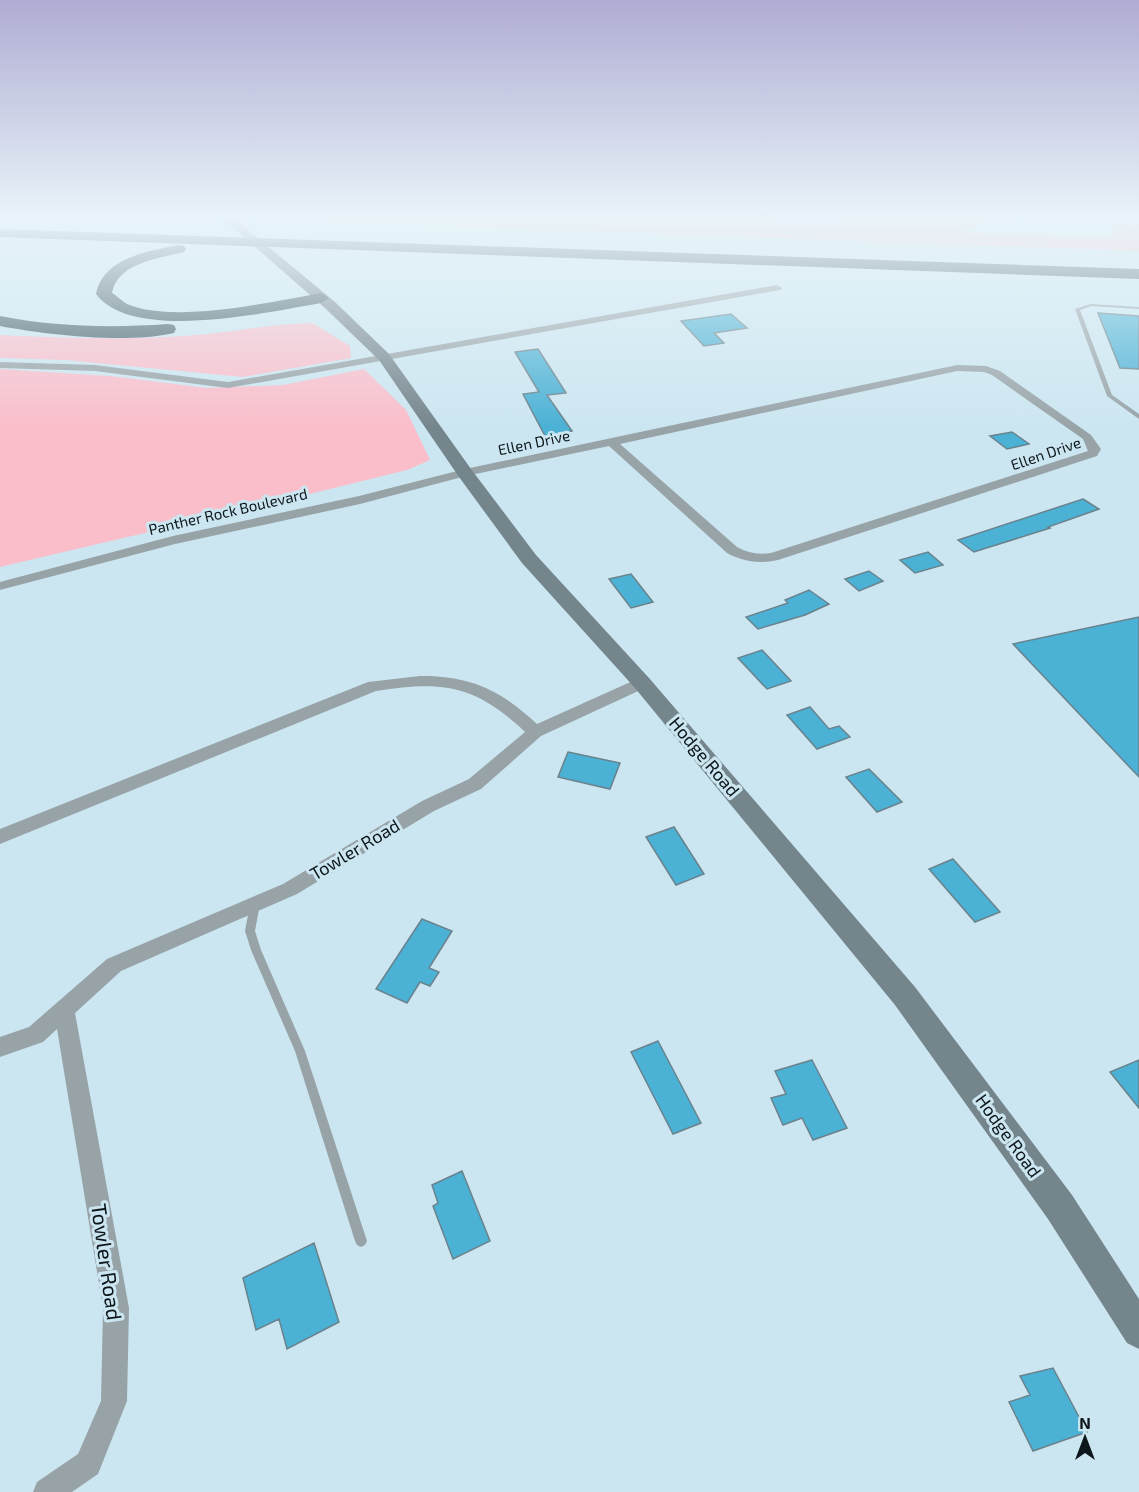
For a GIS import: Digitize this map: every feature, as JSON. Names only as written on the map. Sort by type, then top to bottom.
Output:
[{"type":"highway","points":[[104,289],[104,294],[109,301],[127,310],[168,316],[326,302]]},
{"type":"highway","points":[[0,321],[68,331],[126,332],[176,329],[326,302]]},
{"type":"main road","name":"Hodge Road","points":[[310,289],[384,357],[465,473],[529,559],[642,683],[905,996],[1060,1206],[1139,1331]]},
{"type":"street","points":[[0,365],[95,368],[228,385],[773,289]]},
{"type":"street","name":"Ellen Drive","points":[[465,473],[610,442],[957,368],[986,369],[1005,378],[1087,437],[1095,449],[1093,453],[1084,458],[759,560],[743,556],[732,550],[610,442]]},
{"type":"street","name":"Panther Rock Boulevard","points":[[0,586],[173,540],[360,500],[465,473]]},
{"type":"street","points":[[0,837],[373,687],[432,681],[467,685],[496,698],[535,732]]},
{"type":"street","name":"Towler Road","points":[[0,1047],[36,1035],[114,965],[290,889],[428,806],[475,784],[535,732],[642,683]]},
{"type":"street","name":"Towler Road","points":[[47,1492],[88,1464],[114,1401],[116,1308],[64,1008]]},
{"type":"lane","points":[[1139,308],[1092,305],[1077,309],[1110,396],[1139,417]]},
{"type":"lane","points":[[255,904],[250,931],[300,1051],[361,1241]]},
{"type":"shaded area","points":[[312,323],[350,346],[351,358],[243,377],[66,360],[0,358],[0,335],[155,338]]},
{"type":"shaded area","points":[[0,369],[111,376],[207,388],[283,385],[364,369],[406,410],[430,460],[407,470],[0,567]]},
{"type":"building","points":[[1098,313],[1139,316],[1139,369],[1120,368]]},
{"type":"building","points":[[731,314],[747,328],[714,333],[724,343],[704,346],[681,321]]},
{"type":"building","points":[[538,349],[566,393],[547,395],[572,431],[545,436],[523,394],[539,392],[515,352]]},
{"type":"building","points":[[1012,432],[1029,444],[1007,449],[990,436]]},
{"type":"building","points":[[1083,499],[1099,509],[1048,527],[1050,528],[974,552],[958,540]]},
{"type":"building","points":[[928,552],[943,565],[915,573],[900,560]]},
{"type":"building","points":[[869,571],[883,581],[859,591],[845,579]]},
{"type":"building","points":[[631,574],[653,602],[631,608],[609,579]]},
{"type":"building","points":[[809,590],[829,604],[805,615],[758,629],[746,617],[788,603],[785,600]]},
{"type":"building","points":[[1139,617],[1139,777],[1013,644]]},
{"type":"building","points":[[762,650],[791,681],[767,689],[738,658]]},
{"type":"building","points":[[810,707],[829,729],[839,726],[850,737],[817,749],[787,715]]},
{"type":"building","points":[[568,752],[620,763],[610,789],[558,777]]},
{"type":"building","points":[[869,769],[902,802],[877,812],[846,777]]},
{"type":"building","points":[[674,827],[704,874],[676,885],[646,837]]},
{"type":"building","points":[[953,859],[1000,912],[975,922],[929,869]]},
{"type":"building","points":[[422,919],[452,931],[429,968],[439,972],[430,986],[420,982],[407,1003],[376,989]]},
{"type":"building","points":[[658,1041],[701,1123],[673,1134],[631,1052]]},
{"type":"building","points":[[812,1060],[847,1128],[813,1140],[802,1118],[783,1125],[771,1098],[786,1094],[775,1071]]},
{"type":"building","points":[[1139,1060],[1139,1108],[1110,1072]]},
{"type":"building","points":[[462,1171],[490,1241],[453,1259],[433,1206],[438,1203],[432,1185]]},
{"type":"building","points":[[314,1243],[339,1322],[287,1349],[279,1319],[256,1330],[243,1278]]},
{"type":"building","points":[[1053,1368],[1087,1432],[1033,1451],[1009,1402],[1030,1395],[1020,1376]]}]
